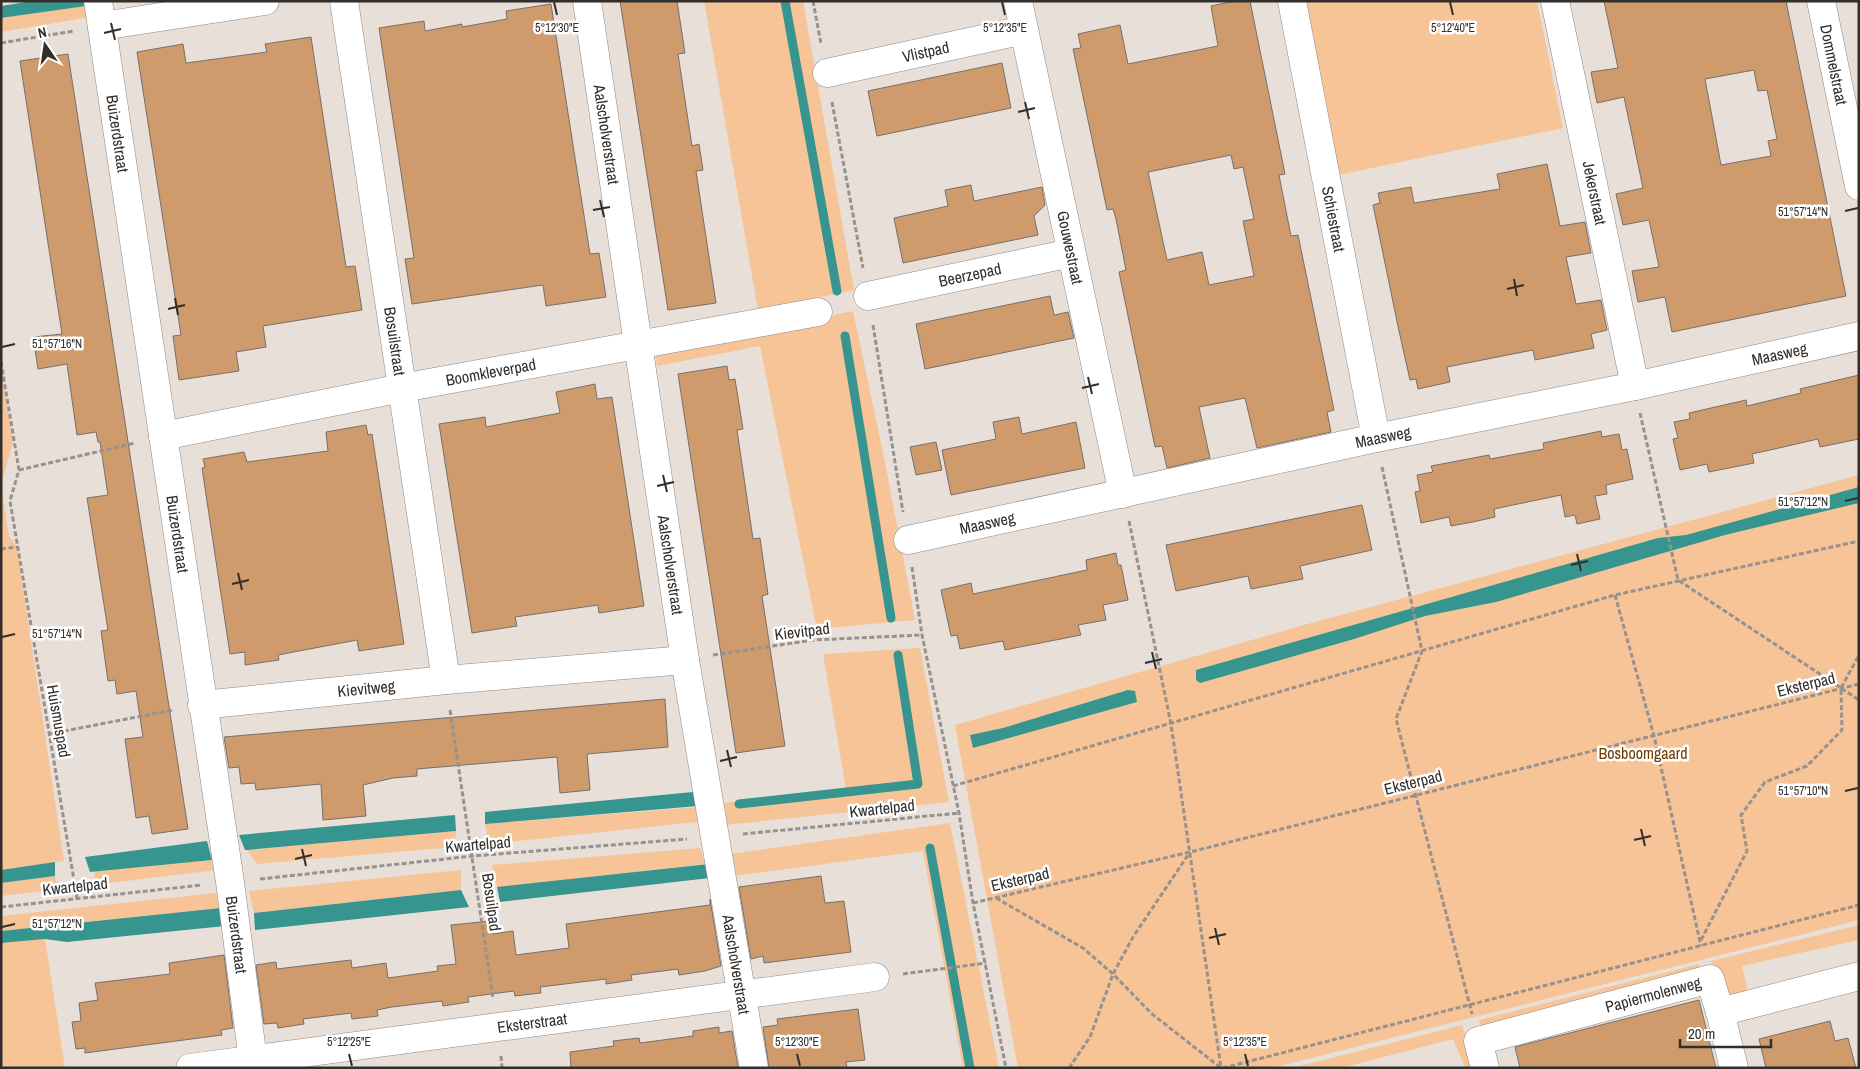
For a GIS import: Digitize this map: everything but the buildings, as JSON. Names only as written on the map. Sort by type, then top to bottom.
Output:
[{"type":"street","points":[[100,14],[265,1]]},
{"type":"street","name":"Bosuilstraat","points":[[344,1],[446,680]]},
{"type":"street","name":"Aalscholverstraat","points":[[587,1],[685,660],[754,1068]]},
{"type":"street","name":"Gouwestraat","points":[[1018,1],[1123,494]]},
{"type":"street","name":"Schiestraat","points":[[1292,1],[1376,438]]},
{"type":"street","name":"Jekerstraat","points":[[1555,1],[1634,386]]},
{"type":"street","name":"Dommelstraat","points":[[1821,1],[1859,186]]},
{"type":"street","name":"Buizerdstraat","points":[[100,14],[230,882],[253,1064]]},
{"type":"street","name":"Vlistpad","points":[[827,73],[1024,30]]},
{"type":"street","name":"Beerzepad","points":[[868,296],[1071,253]]},
{"type":"street","name":"Boomkleverpad","points":[[163,436],[402,388],[818,312]]},
{"type":"street","name":"Maasweg","points":[[908,540],[1376,438],[1634,386],[1859,336]]},
{"type":"street","name":"Kievitweg","points":[[202,705],[446,680],[685,660]]},
{"type":"street","points":[[1720,1012],[1859,976]]},
{"type":"street","name":"Eksterstraat","points":[[190,1068],[253,1064],[497,1028],[875,977]]},
{"type":"street","name":"Papiermolenweg","points":[[1478,1041],[1710,979],[1734,1068]]},
{"type":"street","points":[[1478,1041],[1485,1068]]},
{"type":"path","points":[[1,43],[100,14]]},
{"type":"path","points":[[1,362],[18,470],[163,436]]},
{"type":"path","points":[[1634,386],[1678,580],[1859,700]]},
{"type":"path","points":[[1376,438],[1422,651],[1396,720],[1478,1041]]},
{"type":"path","name":"Huismuspad","points":[[18,470],[10,501],[16,547],[77,898]]},
{"type":"path","points":[[1123,494],[1171,724],[1221,1068]]},
{"type":"path","points":[[953,786],[1615,595],[1859,541]]},
{"type":"path","points":[[1,549],[16,547]]},
{"type":"path","points":[[1615,595],[1654,736],[1710,979]]},
{"type":"path","name":"Kievitpad","points":[[685,660],[813,640],[922,635]]},
{"type":"path","points":[[1701,943],[1747,851],[1741,814],[1766,782],[1807,766],[1842,730],[1841,688],[1859,655]]},
{"type":"path","name":"Bosuilpad","points":[[446,680],[473,856],[502,1068]]},
{"type":"path","name":"Eksterpad","points":[[973,903],[1190,852],[1859,684]]},
{"type":"path","points":[[48,734],[202,705]]},
{"type":"path","name":"Kwartelpad","points":[[1,907],[473,856],[716,837],[959,812]]},
{"type":"path","points":[[1069,1068],[1090,1037],[1113,974],[1133,937],[1190,852]]},
{"type":"path","points":[[996,898],[1083,948],[1113,974],[1152,1014],[1221,1068]]},
{"type":"path","points":[[1221,1068],[1470,1005],[1701,943],[1859,905]]},
{"type":"path","points":[[905,974],[986,963]]},
{"type":"green space","points":[[704,1],[803,1],[854,290],[758,310]]},
{"type":"green space","points":[[1298,1],[1537,1],[1563,128],[1334,176]]},
{"type":"green space","points":[[83,6],[90,17],[1,32],[1,18]]},
{"type":"green space","points":[[853,311],[884,457],[915,620],[817,629],[760,346],[657,366],[656,355],[759,330]]},
{"type":"green space","points":[[1,368],[13,442],[1,485]]},
{"type":"green space","name":"Bosboomgaard","points":[[1859,475],[1859,920],[1272,1068],[1018,1068],[955,725],[1304,625]]},
{"type":"green space","points":[[1,485],[9,536],[17,547],[64,861],[1,870]]},
{"type":"green space","points":[[920,648],[949,802],[724,825],[723,803],[846,789],[823,654]]},
{"type":"green space","points":[[698,807],[697,822],[489,844],[485,824]]},
{"type":"green space","points":[[950,823],[999,1068],[963,1068],[923,851],[734,876],[730,854]]},
{"type":"green space","points":[[456,831],[455,847],[257,864],[247,850]]},
{"type":"green space","points":[[700,848],[705,864],[497,888],[492,865]]},
{"type":"green space","points":[[210,860],[216,870],[94,885],[95,871]]},
{"type":"green space","points":[[461,870],[461,890],[254,913],[249,891]]},
{"type":"green space","points":[[55,876],[58,889],[1,896],[1,883]]},
{"type":"green space","points":[[216,893],[219,909],[1,931],[1,916]]},
{"type":"green space","points":[[1859,925],[1859,940],[1742,966],[1749,995],[1728,1000],[1711,961]]},
{"type":"green space","points":[[45,939],[65,1068],[1,1068],[1,943]]},
{"type":"green space","points":[[1699,964],[1700,970],[1481,1027],[1479,1020]]},
{"type":"green space","points":[[1462,1025],[1477,1065],[1465,1067],[1453,1039],[1341,1068],[1292,1068]]},
{"type":"water","points":[[33,1],[85,1],[86,6],[1,18],[1,6]]},
{"type":"water","points":[[1859,487],[1859,503],[1725,535],[1496,602],[1425,616],[1354,639],[1200,683],[1196,680],[1196,670],[1658,538],[1686,535]]},
{"type":"water","points":[[1128,690],[1135,691],[1137,702],[973,748],[970,735],[1003,728]]},
{"type":"water","points":[[693,792],[698,806],[485,824],[485,812]]},
{"type":"water","points":[[455,815],[456,831],[247,850],[245,850],[239,835]]},
{"type":"water","points":[[207,841],[212,860],[90,872],[85,857]]},
{"type":"water","points":[[55,862],[55,876],[1,883],[1,870]]},
{"type":"water","points":[[709,864],[710,878],[500,902],[497,887]]},
{"type":"water","points":[[461,890],[469,907],[255,930],[254,913]]},
{"type":"water","points":[[221,908],[225,926],[67,942],[45,939],[1,943],[1,931]]},
{"type":"waterway","points":[[785,1],[837,291]]},
{"type":"waterway","points":[[845,336],[891,618]]},
{"type":"waterway","points":[[739,804],[918,784],[898,655]]},
{"type":"waterway","points":[[930,848],[970,1068]]}]
